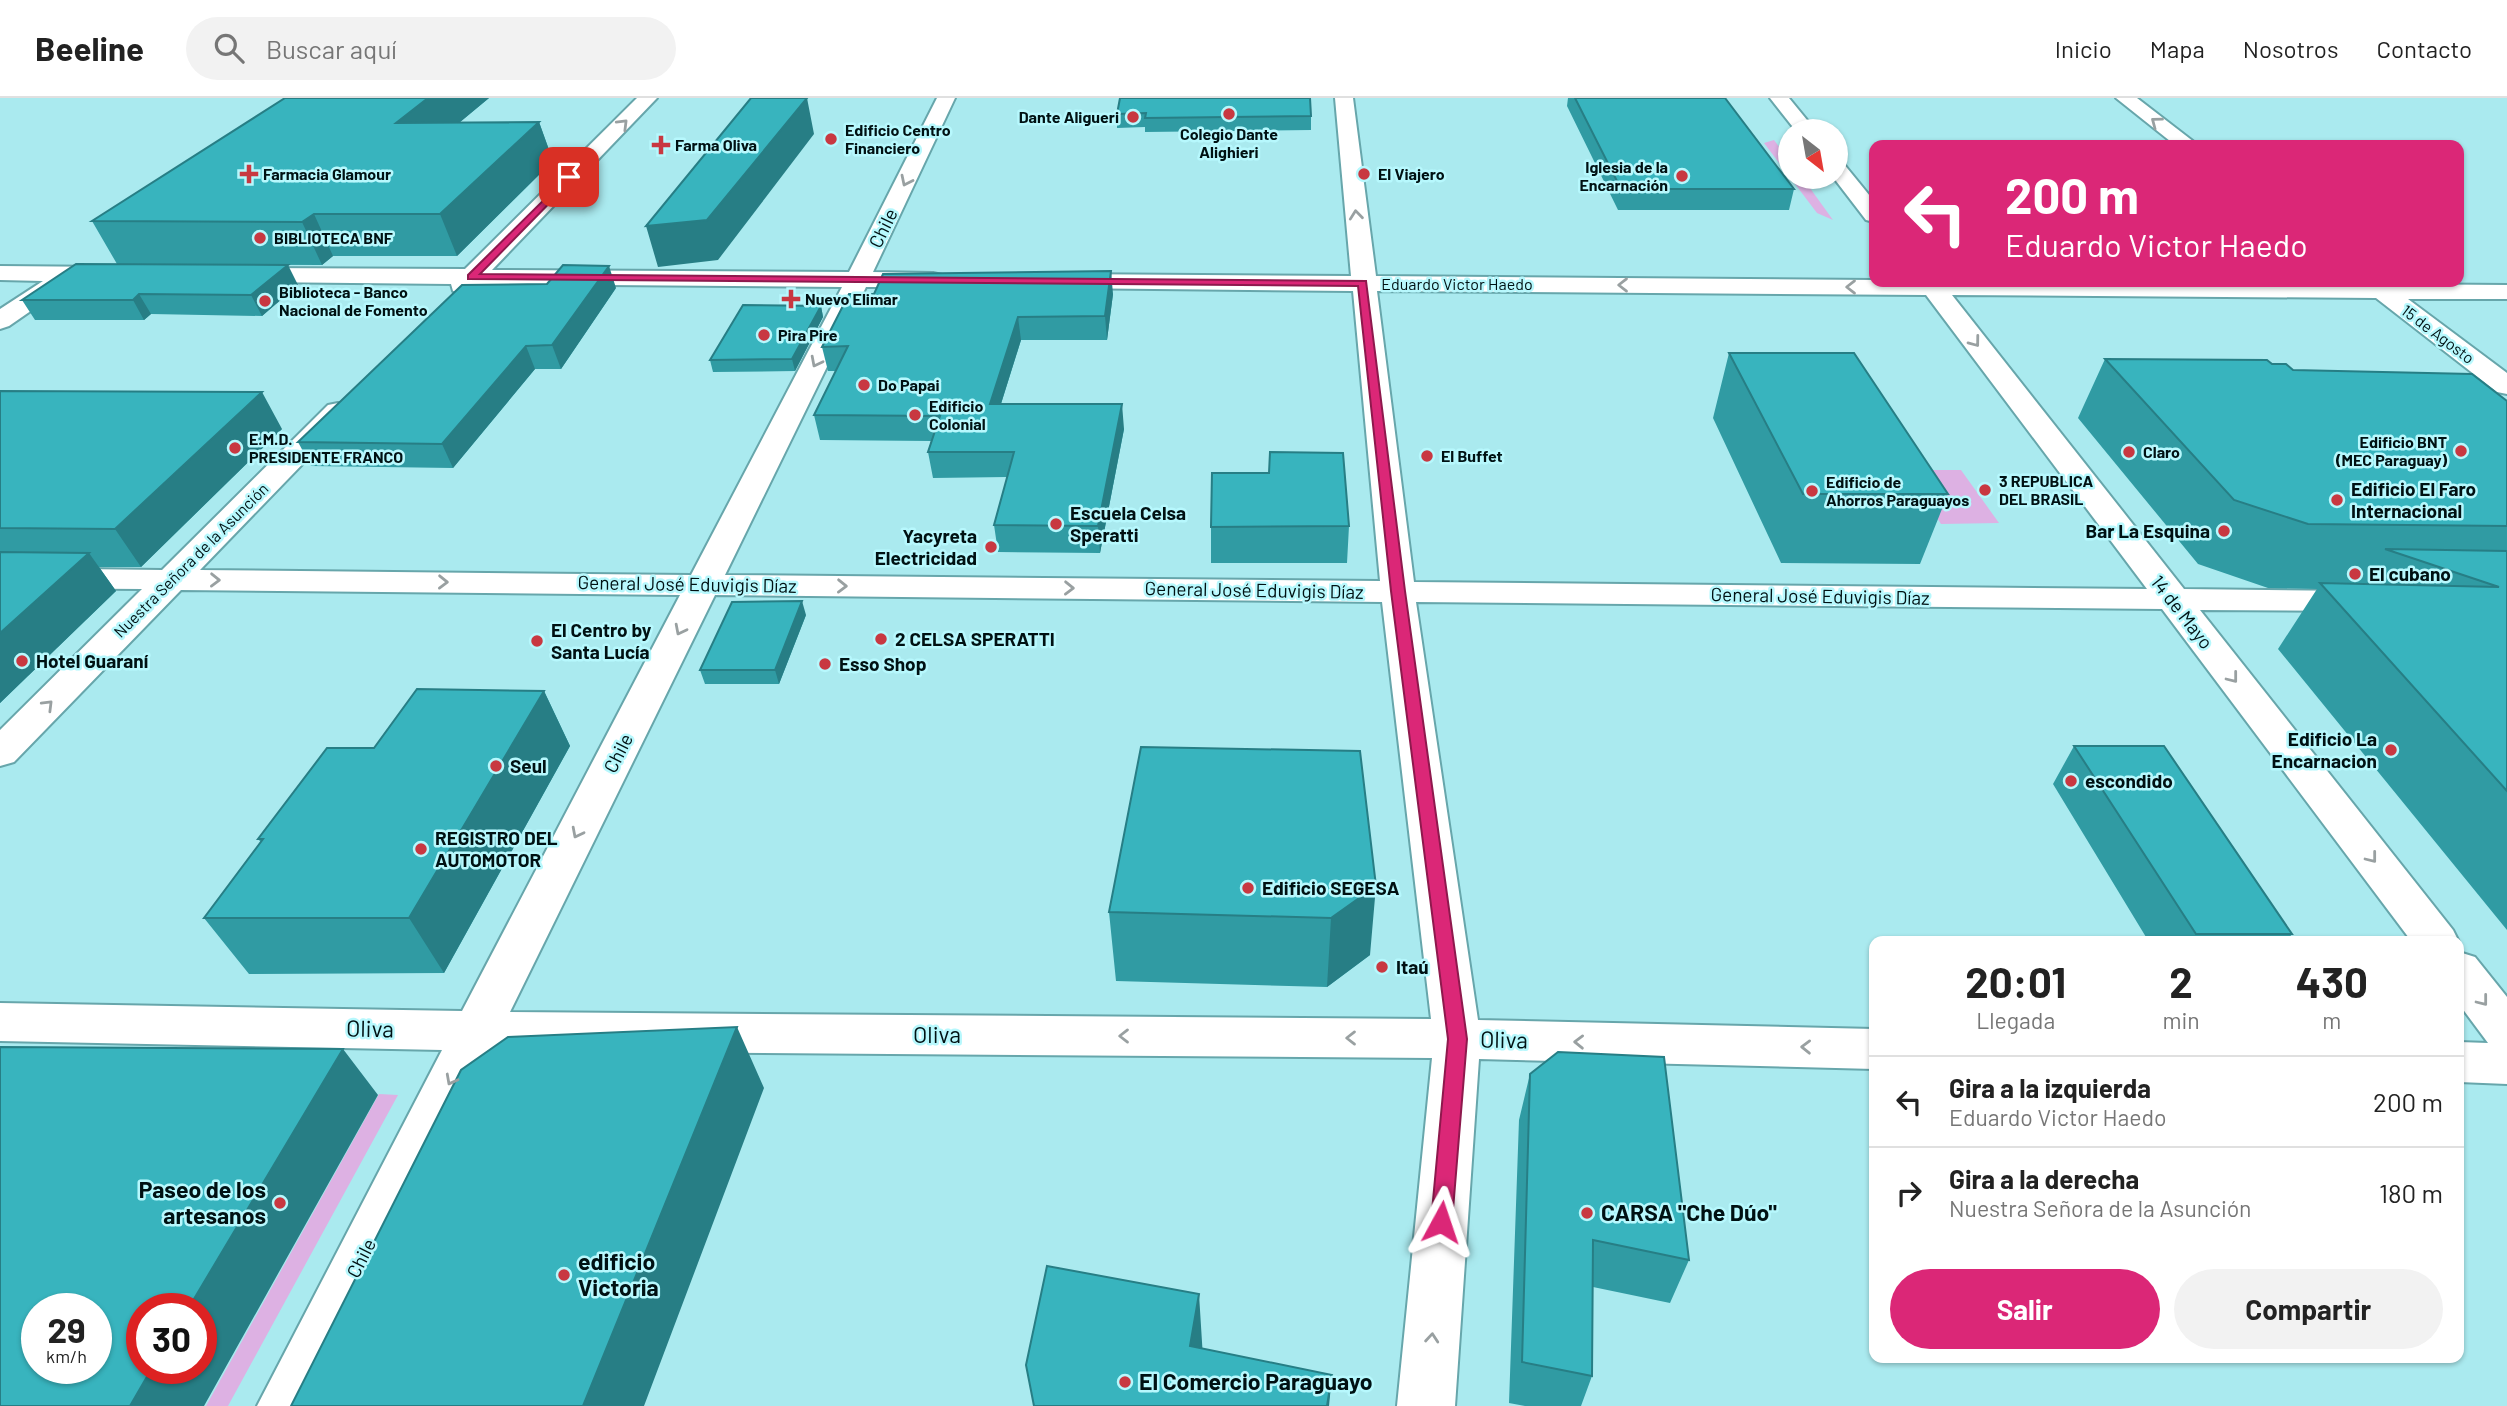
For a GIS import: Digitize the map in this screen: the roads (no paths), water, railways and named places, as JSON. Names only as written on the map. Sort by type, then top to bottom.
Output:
[{"type":"street","points":[[442,306],[648,98]]},
{"type":"street","name":"Chile","points":[[286,1406],[858,279],[946,98]]},
{"type":"street","points":[[1344,98],[1398,591],[1457,1039],[1426,1406]]},
{"type":"street","points":[[1779,98],[1796,119]]},
{"type":"street","points":[[2125,98],[2181,140]]},
{"type":"street","points":[[1848,182],[1869,209]]},
{"type":"street","points":[[0,321],[104,250]]},
{"type":"street","points":[[0,273],[140,274]]},
{"type":"street","points":[[222,275],[954,280]]},
{"type":"street","name":"Eduardo Victor Haedo","points":[[1035,281],[1869,285]]},
{"type":"street","name":"14 de Mayo","points":[[1933,287],[2432,936]]},
{"type":"street","name":"15 de Agosto","points":[[2376,287],[2507,386]]},
{"type":"street","name":"Eduardo Victor Haedo","points":[[2397,287],[2507,292]]},
{"type":"street","name":"Nuestra Señora de la Asunción","points":[[0,753],[355,394]]},
{"type":"street","name":"General José Eduvigis Díaz","points":[[0,578],[2395,601]]},
{"type":"street","points":[[2464,976],[2507,1032]]},
{"type":"street","name":"Oliva","points":[[0,1022],[477,1031],[1457,1039],[1869,1049]]},
{"type":"street","points":[[2464,1062],[2507,1063]]},
{"type":"place","name":"Colegio Dante Alighieri","points":[[1229,114]]},
{"type":"place","name":"Dante Aligueri","points":[[1133,117]]},
{"type":"place","name":"Ediﬁcio Centro Financiero","points":[[831,139]]},
{"type":"place","name":"Farma Oliva","points":[[661,145]]},
{"type":"place","name":"Farmacia Glamour","points":[[249,174]]},
{"type":"place","name":"El Viajero","points":[[1364,174]]},
{"type":"place","name":"Iglesia de la Encarnación","points":[[1682,176]]},
{"type":"place","name":"BIBLIOTECA BNF","points":[[260,238]]},
{"type":"place","name":"Nuevo Elimar","points":[[791,299]]},
{"type":"place","name":"Biblioteca - Banco Nacional de Fomento","points":[[265,301]]},
{"type":"place","name":"Pira Pire","points":[[764,335]]},
{"type":"place","name":"Do Papai","points":[[864,385]]},
{"type":"place","name":"Edificio Colonial","points":[[915,415]]},
{"type":"place","name":"E.M.D. PRESIDENTE FRANCO","points":[[235,448]]},
{"type":"place","name":"Edificio BNT (MEC Paraguay)","points":[[2461,451]]},
{"type":"place","name":"Claro","points":[[2129,452]]},
{"type":"place","name":"El Buffet","points":[[1427,456]]},
{"type":"place","name":"3 REPUBLICA DEL BRASIL","points":[[1985,490]]},
{"type":"place","name":"Edificio de Ahorros Paraguayos","points":[[1812,491]]},
{"type":"place","name":"Edificio El Faro Internacional","points":[[2337,500]]},
{"type":"place","name":"Escuela Celsa Speratti","points":[[1056,524]]},
{"type":"place","name":"Bar La Esquina","points":[[2224,531]]},
{"type":"place","name":"Yacyreta Electricidad","points":[[991,547]]},
{"type":"place","name":"El cubano","points":[[2355,574]]},
{"type":"place","name":"2 CELSA SPERATTI","points":[[881,639]]},
{"type":"place","name":"El Centro by Santa Lucía","points":[[537,641]]},
{"type":"place","name":"Hotel Guaraní","points":[[22,661]]},
{"type":"place","name":"Esso Shop","points":[[825,664]]},
{"type":"place","name":"Edificio La Encarnacion","points":[[2391,750]]},
{"type":"place","name":"Seul","points":[[496,766]]},
{"type":"place","name":"escondido","points":[[2071,781]]},
{"type":"place","name":"REGISTRO DEL AUTOMOTOR","points":[[421,849]]},
{"type":"place","name":"Edificio SEGESA","points":[[1248,888]]},
{"type":"place","name":"Itaú","points":[[1382,967]]},
{"type":"place","name":"Paseo de los artesanos","points":[[280,1203]]},
{"type":"place","name":"CARSA \"Che Dúo\"","points":[[1587,1213]]},
{"type":"place","name":"edificio Victoria","points":[[564,1275]]},
{"type":"place","name":"El Comercio Paraguayo","points":[[1125,1382]]}]
